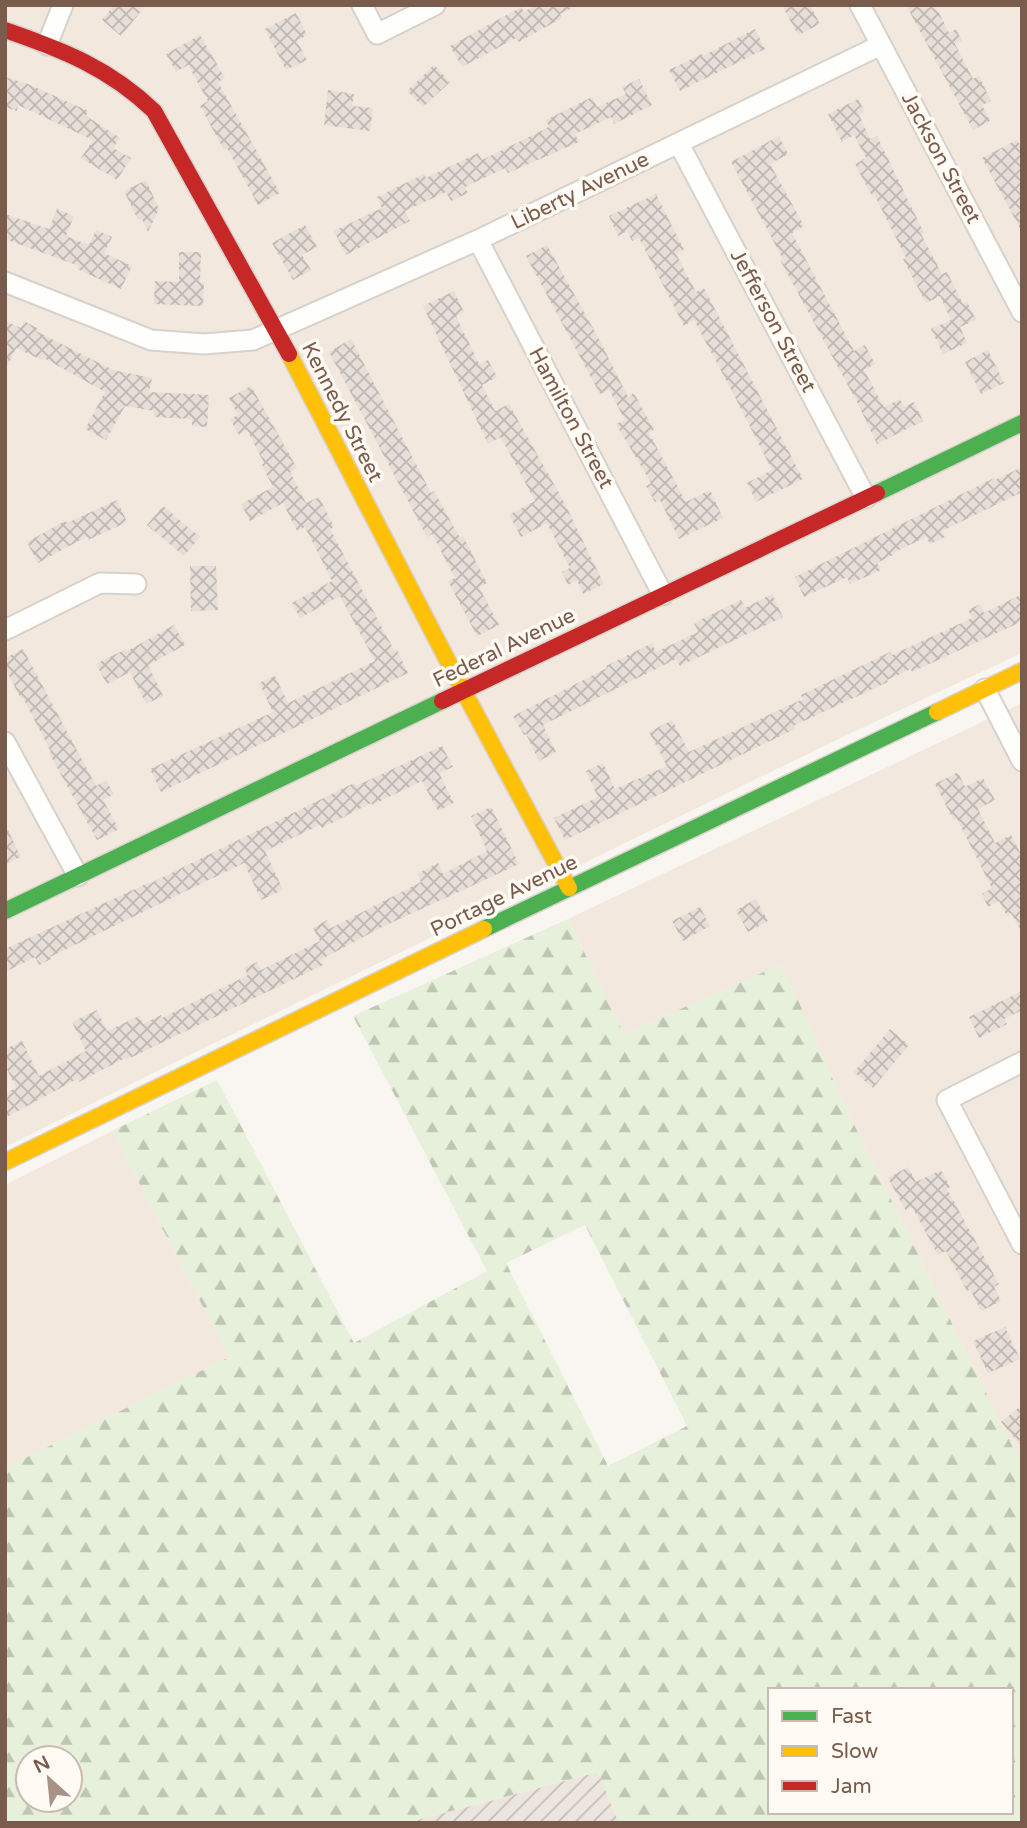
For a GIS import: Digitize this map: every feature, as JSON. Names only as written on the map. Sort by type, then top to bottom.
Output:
[{"type":"street","points":[[47,45],[63,5]]},
{"type":"street","points":[[362,5],[377,34],[435,5]]},
{"type":"street","name":"Jackson Street","points":[[860,5],[1022,312]]},
{"type":"street","name":"Kennedy Street","points":[[5,30],[93,63],[133,89],[154,111],[277,331],[463,691],[569,888]]},
{"type":"street","name":"Liberty Avenue","points":[[5,282],[151,340],[204,344],[253,340],[478,240],[881,45]]},
{"type":"street","name":"Jefferson Street","points":[[679,144],[866,498]]},
{"type":"street","name":"Hamilton Street","points":[[478,240],[663,595]]},
{"type":"street","name":"Federal Avenue","points":[[5,911],[1022,423]]},
{"type":"street","points":[[5,630],[100,583],[136,584]]},
{"type":"street","name":"Portage Avenue","points":[[5,1162],[1022,671]]},
{"type":"street","points":[[985,689],[1022,761]]},
{"type":"street","points":[[5,742],[78,876]]},
{"type":"street","points":[[1022,1062],[947,1100],[1022,1244]]},
{"type":"shaded area","points":[[5,5],[1022,5],[1022,653],[851,733],[5,1147]]},
{"type":"shaded area","points":[[1022,703],[1022,1466],[841,1098],[782,965],[624,1034],[568,919]]},
{"type":"shaded area","points":[[112,1131],[229,1357],[5,1468],[5,1185]]},
{"type":"shaded area","points":[[598,1772],[619,1823],[406,1823]]},
{"type":"green space","points":[[568,919],[624,1034],[782,964],[841,1098],[1022,1466],[1022,1823],[619,1823],[598,1772],[406,1823],[5,1823],[5,1468],[229,1357],[112,1131],[217,1080],[354,1343],[487,1271],[353,1016]],"holes":[[[585,1225],[687,1426],[608,1466],[506,1263]]]},
{"type":"building","points":[[114,5],[146,5],[121,36],[102,20]]},
{"type":"building","points":[[535,5],[578,5],[560,14],[562,18],[519,42],[516,38],[462,67],[450,46],[521,7],[524,12]]},
{"type":"building","points":[[782,5],[810,5],[820,24],[798,35]]},
{"type":"building","points":[[906,5],[935,5],[949,33],[956,29],[962,41],[955,44],[973,79],[979,76],[991,101],[982,105],[990,121],[973,130]]},
{"type":"building","points":[[296,13],[307,35],[297,41],[307,60],[286,70],[265,29]]},
{"type":"building","points":[[755,29],[765,49],[680,91],[669,70]]},
{"type":"building","points":[[200,35],[225,78],[218,82],[280,193],[258,205],[200,106],[208,101],[188,65],[176,72],[166,54]]},
{"type":"building","points":[[434,65],[450,82],[423,107],[407,91]]},
{"type":"building","points":[[5,77],[28,84],[88,111],[86,116],[120,138],[113,148],[131,158],[117,180],[81,158],[93,140],[18,105],[17,111],[5,107]]},
{"type":"building","points":[[639,79],[652,105],[614,124],[611,117],[575,134],[579,142],[508,173],[505,168],[465,187],[468,193],[451,201],[446,192],[405,211],[410,221],[346,255],[334,231],[382,208],[377,197],[424,174],[426,178],[478,153],[482,160],[549,127],[546,120],[592,97],[597,107],[626,94],[622,87]]},
{"type":"building","points":[[328,90],[354,94],[352,106],[373,108],[370,131],[324,125]]},
{"type":"building","points":[[858,99],[865,112],[859,115],[870,139],[877,136],[942,274],[947,272],[963,304],[967,302],[976,320],[960,327],[967,343],[943,354],[931,329],[951,320],[940,296],[926,303],[874,194],[872,196],[855,164],[866,158],[854,135],[842,142],[828,114]]},
{"type":"building","points":[[779,136],[788,154],[770,164],[804,226],[792,233],[854,351],[865,345],[875,364],[864,370],[884,407],[900,399],[904,407],[914,402],[923,421],[877,444],[731,162]]},
{"type":"building","points":[[1017,140],[1022,148],[1022,232],[982,158]]},
{"type":"building","points":[[146,180],[159,209],[148,232],[142,219],[138,220],[124,191]]},
{"type":"building","points":[[656,194],[684,250],[676,254],[696,292],[704,288],[803,479],[756,502],[747,483],[772,470],[733,393],[694,320],[684,326],[639,238],[632,241],[627,231],[618,236],[609,216]]},
{"type":"building","points":[[57,209],[74,216],[66,236],[89,245],[96,230],[112,237],[104,253],[132,266],[121,289],[77,269],[79,266],[5,239],[5,214],[49,229]]},
{"type":"building","points":[[305,225],[317,247],[302,255],[311,270],[293,280],[272,243]]},
{"type":"building","points":[[547,245],[628,397],[634,393],[654,430],[649,433],[686,502],[710,490],[723,518],[679,539],[660,500],[655,502],[646,486],[651,483],[616,424],[625,420],[609,390],[600,394],[526,256]]},
{"type":"building","points":[[179,252],[201,252],[200,282],[204,283],[203,306],[154,304],[155,281],[179,282]]},
{"type":"building","points":[[454,291],[464,312],[456,316],[479,364],[488,360],[497,377],[482,385],[495,411],[509,404],[565,504],[604,584],[583,594],[577,580],[568,585],[562,572],[570,568],[547,523],[521,537],[509,515],[535,501],[501,437],[488,444],[423,306]]},
{"type":"building","points":[[5,321],[21,328],[24,321],[37,328],[36,331],[113,370],[152,378],[149,392],[209,395],[207,427],[192,426],[192,419],[154,417],[154,411],[125,406],[106,440],[85,429],[105,392],[44,358],[42,360],[16,348],[5,371]]},
{"type":"building","points":[[351,339],[431,493],[434,491],[460,538],[463,536],[487,583],[479,587],[499,625],[477,636],[448,581],[455,578],[432,534],[427,537],[329,352]]},
{"type":"building","points":[[988,350],[1004,383],[981,394],[965,362]]},
{"type":"building","points":[[251,386],[297,468],[290,472],[306,503],[319,497],[334,527],[330,529],[408,673],[161,792],[150,769],[273,712],[259,683],[275,676],[288,703],[375,661],[340,596],[300,618],[292,603],[332,581],[305,527],[297,531],[283,503],[250,521],[241,504],[273,487],[247,430],[239,435],[230,419],[238,415],[229,398]]},
{"type":"building","points":[[1022,467],[1022,492],[942,531],[945,537],[930,544],[926,537],[895,552],[877,563],[881,570],[850,584],[847,577],[804,597],[795,577],[994,478],[995,480]]},
{"type":"building","points":[[117,500],[127,522],[88,540],[86,537],[38,563],[27,542],[65,521],[67,523]]},
{"type":"building","points":[[163,506],[200,537],[184,556],[147,525]]},
{"type":"building","points":[[190,566],[216,566],[218,610],[191,611]]},
{"type":"building","points":[[772,594],[783,617],[680,666],[676,659],[543,725],[556,752],[539,761],[526,734],[524,735],[513,716],[652,643],[656,652],[698,632],[694,623],[741,600],[745,608]]},
{"type":"building","points":[[1022,594],[1022,621],[912,672],[911,669],[887,680],[888,682],[793,726],[795,729],[565,840],[554,818],[598,797],[586,771],[603,763],[615,789],[667,766],[649,732],[672,720],[689,752],[803,699],[801,695],[890,652],[892,655],[972,618],[968,610],[980,604],[984,613]]},
{"type":"building","points":[[174,625],[185,645],[148,665],[163,696],[146,704],[130,672],[107,684],[96,664],[126,649],[127,651]]},
{"type":"building","points":[[23,649],[96,786],[106,780],[114,794],[103,800],[119,829],[97,840],[5,668],[5,658]]},
{"type":"building","points":[[442,746],[453,767],[439,773],[454,803],[438,811],[422,781],[322,828],[320,825],[265,851],[283,890],[261,900],[244,863],[50,957],[51,959],[39,965],[35,957],[5,972],[5,949],[149,884],[354,783],[356,786]]},
{"type":"building","points":[[958,772],[965,787],[983,778],[995,800],[978,809],[995,843],[1011,835],[1022,856],[1022,933],[1011,913],[1007,916],[999,901],[988,907],[982,894],[992,888],[957,819],[954,821],[935,784]]},
{"type":"building","points":[[491,807],[519,864],[380,928],[320,960],[323,965],[79,1082],[77,1079],[5,1118],[5,1093],[16,1088],[5,1065],[5,1049],[22,1041],[39,1076],[86,1051],[72,1022],[97,1010],[107,1031],[139,1016],[143,1024],[161,1015],[162,1018],[248,975],[244,968],[257,962],[261,970],[320,941],[313,928],[327,920],[331,928],[421,882],[417,874],[438,863],[443,874],[487,851],[471,816]]},
{"type":"building","points":[[5,824],[21,857],[5,864]]},
{"type":"building","points":[[756,899],[768,921],[748,932],[736,910]]},
{"type":"building","points":[[700,907],[710,926],[683,941],[672,921]]},
{"type":"building","points":[[1022,991],[1022,1010],[1004,1019],[1007,1024],[979,1038],[969,1017]]},
{"type":"building","points":[[890,1029],[909,1045],[873,1088],[854,1072]]},
{"type":"building","points":[[908,1167],[916,1182],[941,1170],[950,1187],[947,1189],[999,1284],[994,1287],[1001,1301],[981,1311],[946,1251],[938,1255],[912,1207],[906,1211],[888,1178]]},
{"type":"building","points":[[1005,1327],[1020,1359],[988,1373],[973,1341]]},
{"type":"building","points":[[1022,1405],[1022,1447],[1001,1422]]},
{"type":"traffic: fast","points":[[877,493],[1022,423]]},
{"type":"traffic: fast","points":[[5,911],[442,701]]},
{"type":"traffic: fast","points":[[484,929],[937,712]]},
{"type":"traffic: slow","points":[[289,354],[569,888]]},
{"type":"traffic: slow","points":[[937,712],[1022,671]]},
{"type":"traffic: slow","points":[[5,1162],[484,929]]},
{"type":"traffic: jam","points":[[5,30],[84,62],[120,83],[154,111],[289,354]]},
{"type":"traffic: jam","points":[[442,701],[877,493]]}]
